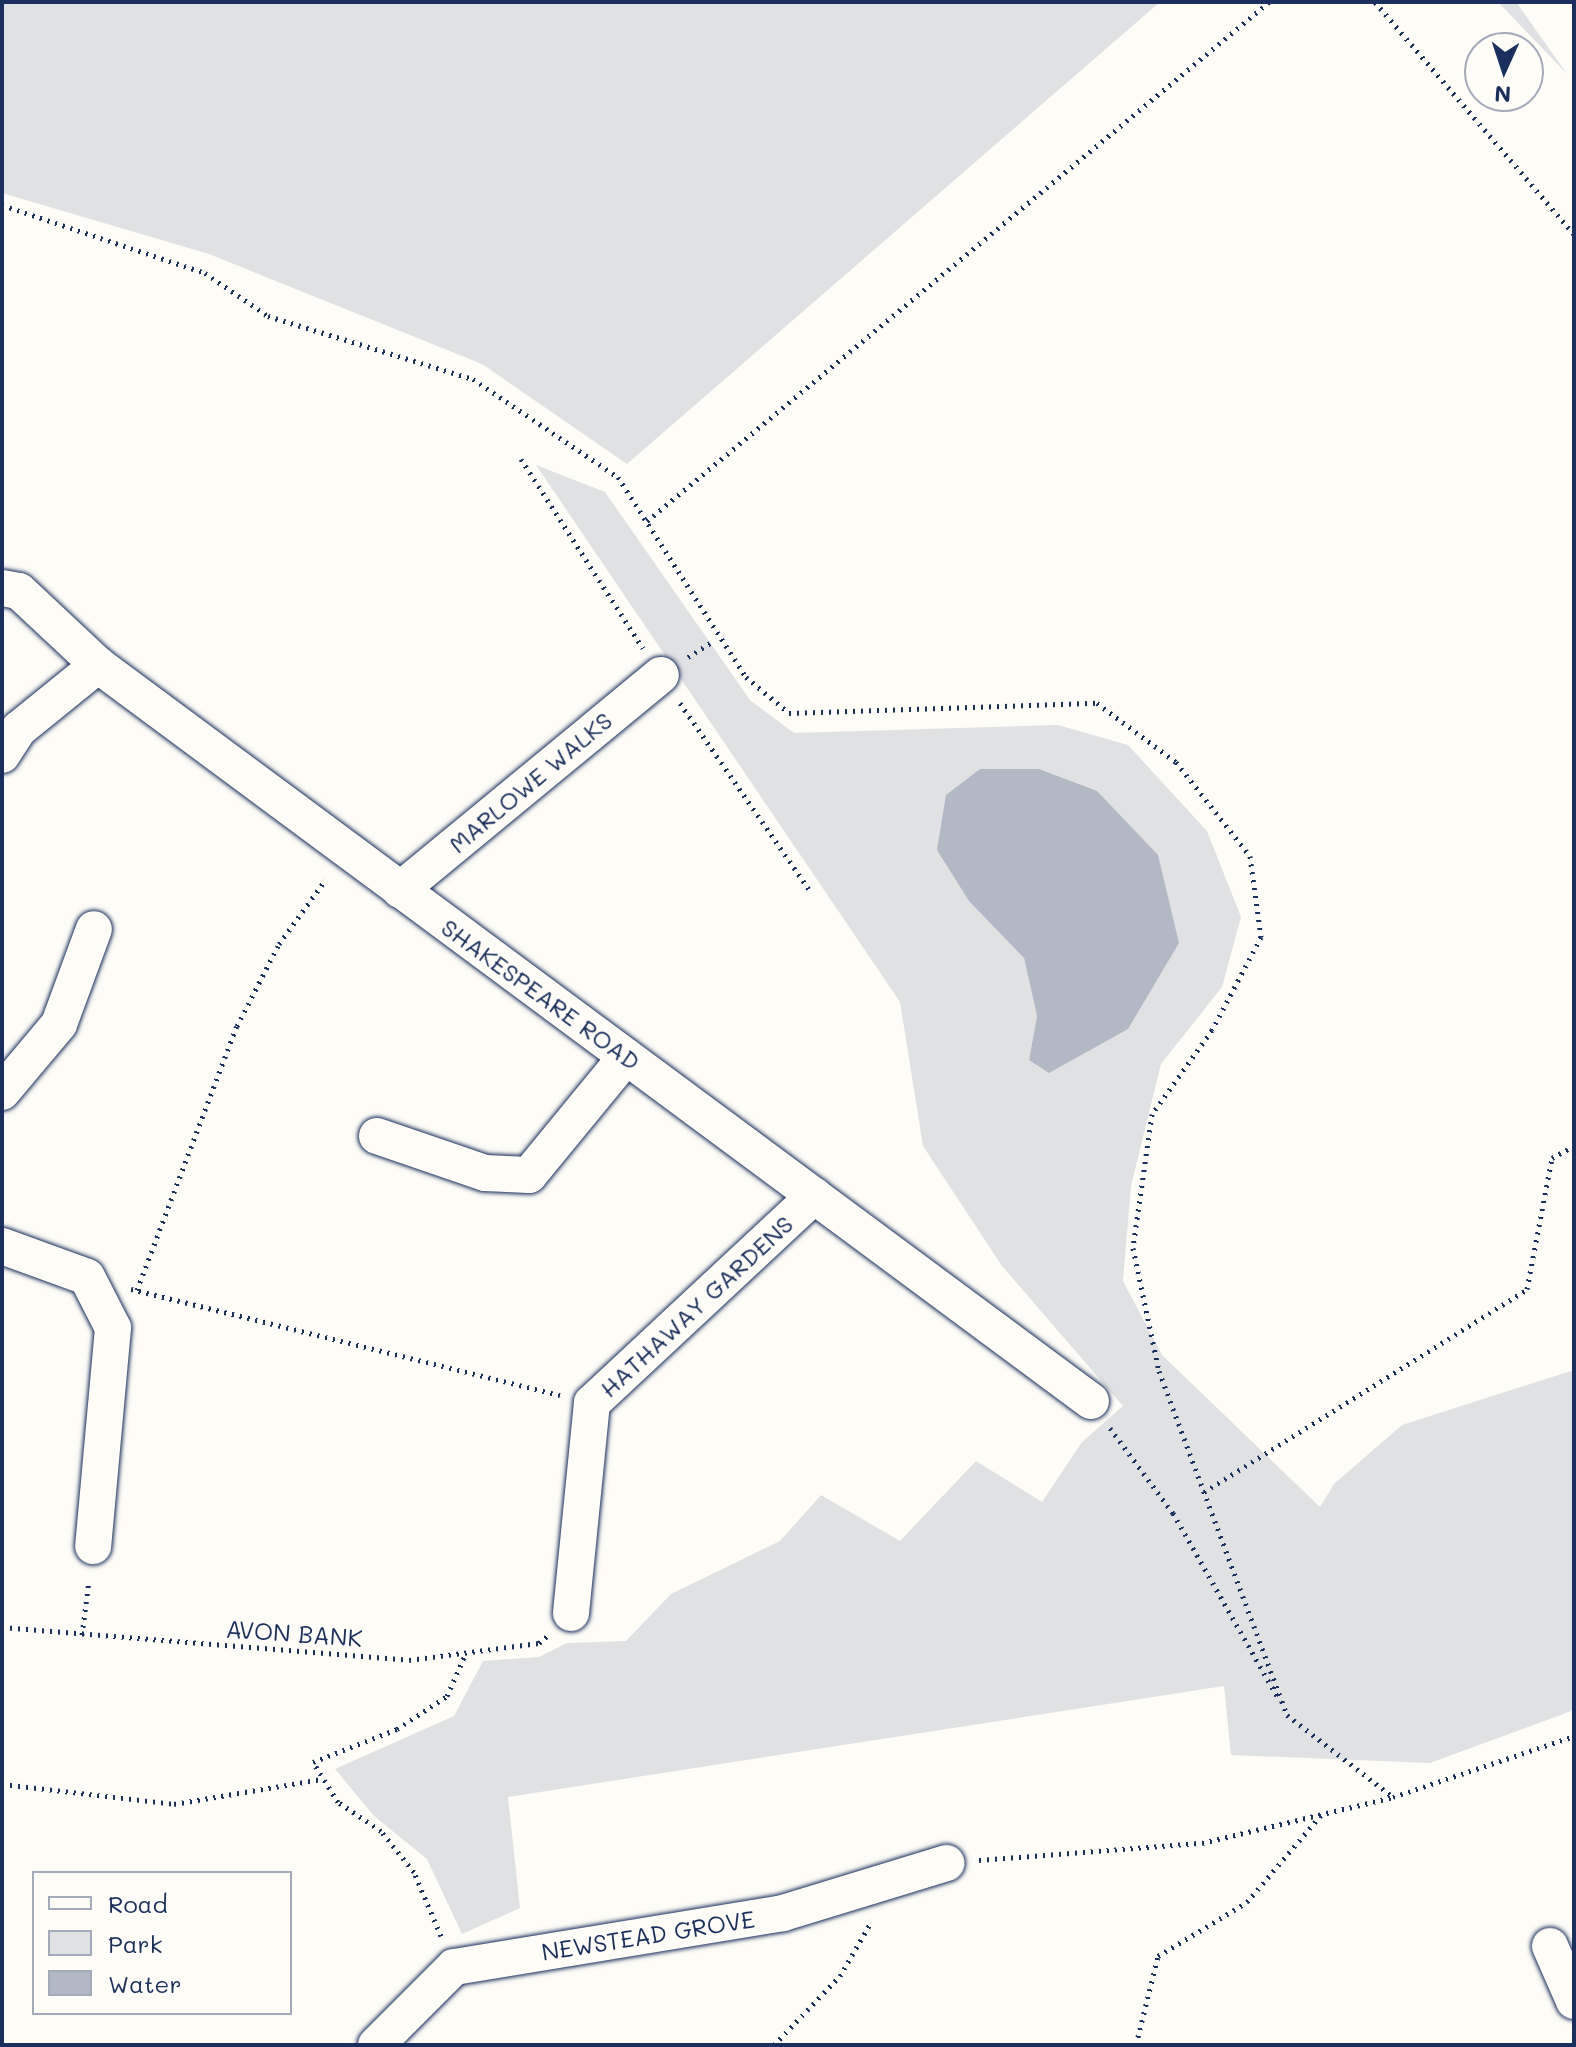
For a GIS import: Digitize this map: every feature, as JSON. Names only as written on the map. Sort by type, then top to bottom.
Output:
[{"type":"street","name":"SHAKESPEARE ROAD","points":[[2,588],[19,591],[98,665],[1091,1401]]},
{"type":"street","points":[[2,755],[19,729],[98,665]]},
{"type":"street","name":"MARLOWE WALKS","points":[[400,890],[661,675]]},
{"type":"street","points":[[2,1092],[59,1024],[94,929]]},
{"type":"street","points":[[377,1136],[485,1173],[529,1175],[626,1057]]},
{"type":"street","name":"HATHAWAY GARDENS","points":[[571,1613],[592,1403],[814,1196]]},
{"type":"street","points":[[2,1246],[87,1277],[113,1328],[93,1546]]},
{"type":"street","name":"NEWSTEAD GROVE","points":[[454,1967],[783,1913],[895,1882],[947,1863]]},
{"type":"street","points":[[1550,1946],[1574,2001]]},
{"type":"street","points":[[376,2045],[454,1967]]},
{"type":"path","points":[[647,521],[1269,2]]},
{"type":"path","points":[[1375,2],[1574,234]]},
{"type":"path","points":[[2,205],[205,273],[268,316],[473,379],[618,477],[746,677],[789,713],[1097,703],[1176,762],[1250,856],[1261,937],[1212,1030],[1152,1114],[1133,1248],[1159,1371],[1287,1715]]},
{"type":"path","points":[[137,1290],[237,1026],[279,944],[347,850]]},
{"type":"path","points":[[1204,1492],[1527,1289],[1552,1158],[1574,1146]]},
{"type":"path","points":[[87,1277],[592,1403]]},
{"type":"path","points":[[1091,1401],[1173,1513],[1287,1715],[1393,1797]]},
{"type":"path","points":[[82,1635],[93,1546]]},
{"type":"path","name":"AVON BANK","points":[[2,1627],[409,1660],[539,1643],[571,1613]]},
{"type":"path","points":[[454,1967],[414,1872],[322,1779],[313,1762],[397,1729],[447,1696],[466,1652]]},
{"type":"path","points":[[947,1863],[1202,1843],[1393,1797],[1574,1736]]},
{"type":"path","points":[[2,1784],[174,1804],[322,1779]]},
{"type":"path","points":[[1136,2045],[1158,1956],[1247,1902],[1321,1815]]},
{"type":"path","points":[[774,2045],[840,1976],[895,1882]]},
{"type":"green space","points":[[2,2],[1160,2],[627,464],[482,364],[209,254],[2,193]]},
{"type":"green space","points":[[1498,2],[1516,2],[1537,32],[1527,32]]},
{"type":"green space","points":[[1544,42],[1567,74],[1544,50]]},
{"type":"green space","points":[[536,465],[605,492],[750,700],[794,733],[1058,725],[1128,745],[1207,831],[1241,917],[1222,987],[1161,1064],[1131,1186],[1123,1281],[1162,1355],[1320,1507],[1334,1484],[1402,1425],[1574,1370],[1574,1710],[1430,1763],[1231,1755],[1224,1686],[508,1797],[520,1908],[462,1934],[427,1859],[374,1816],[335,1769],[454,1716],[483,1661],[539,1657],[567,1643],[626,1641],[671,1594],[780,1541],[821,1495],[900,1541],[976,1461],[1042,1502],[1082,1442],[1123,1406],[1002,1266],[923,1146],[900,1002]],"holes":[[[1024,958],[1128,1029],[1029,1060],[1037,1016]]]},
{"type":"water","points":[[980,769],[1039,769],[1097,791],[1158,855],[1179,943],[1128,1029],[1049,1073],[1029,1060],[1037,1016],[1024,958],[969,901],[937,850],[946,795]]}]
